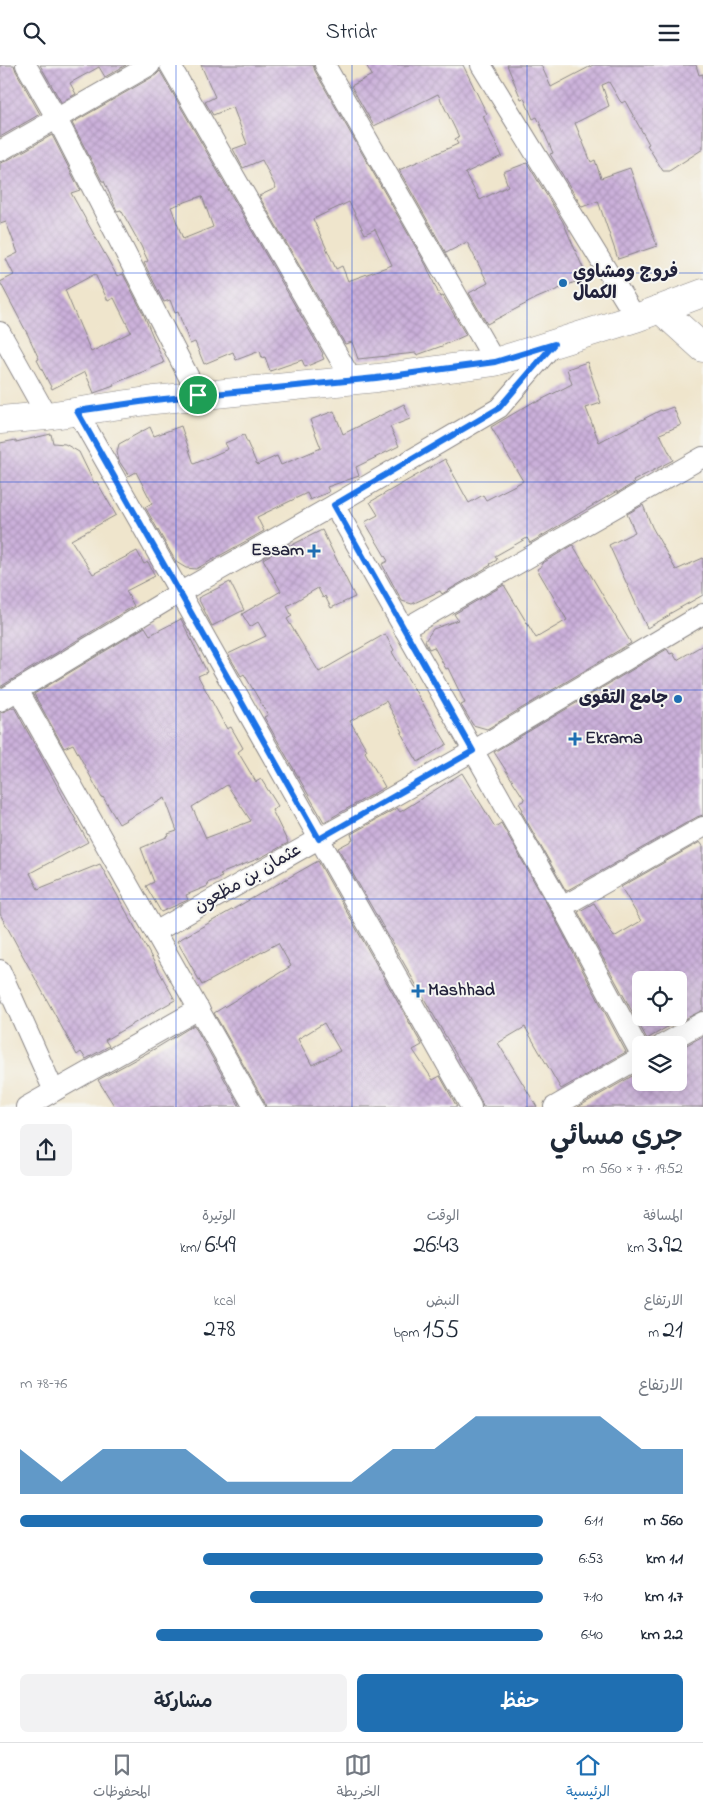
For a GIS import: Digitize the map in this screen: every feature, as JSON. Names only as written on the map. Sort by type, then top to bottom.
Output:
[{"type":"street","points":[[26,65],[57,119],[198,395]]},
{"type":"street","points":[[0,151],[150,65]]},
{"type":"street","points":[[170,65],[352,380]]},
{"type":"street","points":[[325,65],[495,362]]},
{"type":"street","points":[[481,65],[648,314],[703,348]]},
{"type":"street","points":[[0,420],[47,416],[154,400],[352,380],[495,362],[648,314],[703,293]]},
{"type":"street","points":[[0,332],[47,416]]},
{"type":"street","points":[[0,701],[179,593],[499,408],[554,344]]},
{"type":"street","points":[[77,411],[471,1107]]},
{"type":"street","points":[[404,629],[703,457]]},
{"type":"street","points":[[334,505],[562,907],[632,1038]]},
{"type":"street","name":"عثمان بن مظعون","points":[[155,933],[473,751],[703,614]]},
{"type":"street","points":[[18,690],[254,1107]]},
{"type":"street","points":[[562,907],[703,827]]},
{"type":"street","points":[[0,970],[54,1091]]},
{"type":"street","points":[[34,1105],[54,1091],[199,1009]]},
{"type":"street","points":[[678,1036],[703,1022]]},
{"type":"street","points":[[554,1107],[632,1060]]},
{"type":"building","points":[[0,65],[14,65],[40,114],[0,137]]},
{"type":"building","points":[[40,65],[126,65],[105,77],[99,67],[70,83],[76,94],[61,102]]},
{"type":"building","points":[[201,65],[313,65],[426,265],[440,297],[443,296],[466,335],[417,355],[416,353],[358,359],[352,342],[345,344],[259,196],[276,188],[262,160],[243,168],[233,149],[247,144],[233,107],[213,115],[205,102],[215,97]],"holes":[[[349,202],[365,234],[375,229],[392,265],[348,281],[342,266],[336,269],[313,219]]]},
{"type":"building","points":[[366,65],[463,65],[487,114],[483,116],[502,156],[465,173],[480,200],[508,186],[503,172],[527,163],[563,222],[587,277],[537,298],[487,324],[469,293],[488,283],[467,242],[446,253],[399,170],[458,144],[455,139],[459,137],[438,94],[374,126],[351,86],[372,75]]},
{"type":"building","points":[[507,65],[541,65],[551,87],[593,65],[696,65],[699,75],[703,74],[703,149],[669,171],[663,171],[647,145],[649,144],[625,101],[622,103],[620,101],[609,82],[602,85],[609,106],[575,123],[591,162],[595,160],[601,178],[630,168],[657,246],[618,259],[598,201],[582,207],[550,154],[553,153],[537,117],[533,119],[524,98],[521,99]]},
{"type":"building","points":[[160,71],[323,354],[324,359],[305,367],[302,360],[270,371],[265,357],[262,358],[260,351],[236,360],[233,352],[204,364],[195,342],[190,344],[178,312],[175,313],[170,300],[164,302],[144,263],[148,261],[141,246],[121,210],[117,211],[104,181],[102,181],[72,123]],"holes":[[[202,196],[213,227],[183,239],[171,207]]]},
{"type":"building","points":[[52,135],[80,190],[71,193],[117,276],[123,274],[143,313],[164,363],[94,393],[85,372],[52,389],[37,360],[39,359],[28,335],[0,282],[14,275],[6,259],[18,253],[6,222],[0,224],[0,163]],"holes":[[[95,274],[108,301],[114,298],[131,332],[91,352],[65,290]]]},
{"type":"building","points":[[587,362],[601,403],[586,408],[599,442],[661,410],[673,407],[681,425],[660,434],[673,460],[633,481],[634,483],[617,493],[617,491],[530,543],[527,538],[495,556],[497,560],[491,565],[442,594],[440,591],[412,604],[402,601],[382,564],[388,561],[365,522],[378,515],[370,502],[445,459],[469,503],[483,495],[486,500],[523,481],[491,427],[535,401],[535,403],[572,384],[567,369]]},
{"type":"building","points":[[404,404],[410,419],[390,427],[399,446],[356,467],[359,476],[327,487],[329,492],[310,500],[307,493],[257,517],[264,531],[196,569],[186,568],[176,562],[145,507],[152,503],[136,472],[129,476],[119,461],[117,452],[119,444],[150,427],[154,436],[181,426],[194,464],[228,449],[225,443],[244,435],[257,465],[277,456],[281,465],[321,448],[310,420],[334,411],[343,434]]},
{"type":"building","points":[[51,434],[53,443],[65,444],[79,452],[94,483],[97,482],[116,515],[71,540],[93,574],[137,551],[144,564],[148,562],[155,576],[126,591],[134,606],[0,687],[0,443],[16,440],[16,442]]},
{"type":"building","points":[[643,505],[652,527],[676,570],[703,558],[703,595],[647,628],[609,545],[635,532],[627,514]]},
{"type":"building","points":[[322,530],[355,597],[331,608],[325,596],[323,598],[318,588],[287,606],[292,616],[287,619],[319,672],[385,634],[394,650],[392,652],[447,744],[418,762],[401,733],[403,732],[386,701],[350,721],[385,787],[324,822],[264,717],[268,715],[244,674],[241,676],[228,654],[266,636],[258,622],[250,627],[242,614],[281,591],[263,559],[289,544],[290,546]]},
{"type":"building","points":[[573,545],[631,643],[487,729],[473,725],[461,705],[465,703],[448,668],[446,669],[434,647],[429,649],[425,641],[433,629],[458,620],[454,614],[504,585],[536,638],[567,620],[537,569],[542,566],[541,564]]},
{"type":"building","points":[[230,582],[244,610],[212,626],[198,598]]},
{"type":"building","points":[[181,619],[207,672],[198,676],[227,729],[231,727],[243,748],[238,752],[256,782],[261,779],[278,806],[272,810],[288,843],[260,858],[220,874],[222,877],[207,883],[208,886],[186,895],[188,900],[161,912],[146,886],[154,882],[141,848],[177,831],[165,798],[119,824],[102,798],[73,744],[64,748],[34,694],[145,627],[150,635]],"holes":[[[227,785],[251,821],[206,838],[192,807]]]},
{"type":"building","points":[[703,645],[703,815],[566,891],[521,811],[523,810],[519,803],[525,800],[494,752],[667,649],[670,654],[673,653],[677,660]]},
{"type":"building","points":[[14,707],[88,842],[30,873],[38,889],[100,864],[175,1000],[105,1040],[109,1046],[86,1059],[81,1052],[77,1055],[0,914],[0,713]]},
{"type":"building","points":[[462,773],[495,827],[501,823],[552,913],[626,1052],[561,1089],[525,1027],[498,1043],[537,1107],[483,1107],[462,1065],[338,848],[353,840],[351,834],[397,808],[400,812]]},
{"type":"building","points":[[700,842],[703,846],[703,1010],[687,1018],[687,971],[632,971],[632,1011],[578,912],[594,903],[614,937],[641,921],[621,887]]},
{"type":"building","points":[[318,861],[422,1045],[413,1050],[433,1080],[440,1076],[457,1107],[266,1107],[214,1013],[291,966],[278,943],[202,985],[177,941]],"holes":[[[324,1023],[340,1051],[312,1065],[298,1039]]]},
{"type":"building","points":[[194,1025],[240,1107],[115,1107],[98,1080]]},
{"type":"building","points":[[640,1026],[669,1026],[652,1036],[645,1036]]},
{"type":"building","points":[[703,1036],[703,1107],[578,1107],[632,1076],[632,1091],[687,1091],[687,1045]]},
{"type":"place","name":"فروج ومشاوي الكمال","points":[[563,283]]},
{"type":"place","name":"Essam","points":[[314,551]]},
{"type":"place","name":"جامع التقوى","points":[[678,699]]},
{"type":"place","name":"Ekrama","points":[[575,739]]},
{"type":"place","name":"Mashhad","points":[[418,991]]},
{"type":"route","points":[[554,344],[499,408],[334,505],[473,751],[319,839],[77,411],[198,395],[376,378],[495,362],[554,344]]}]
